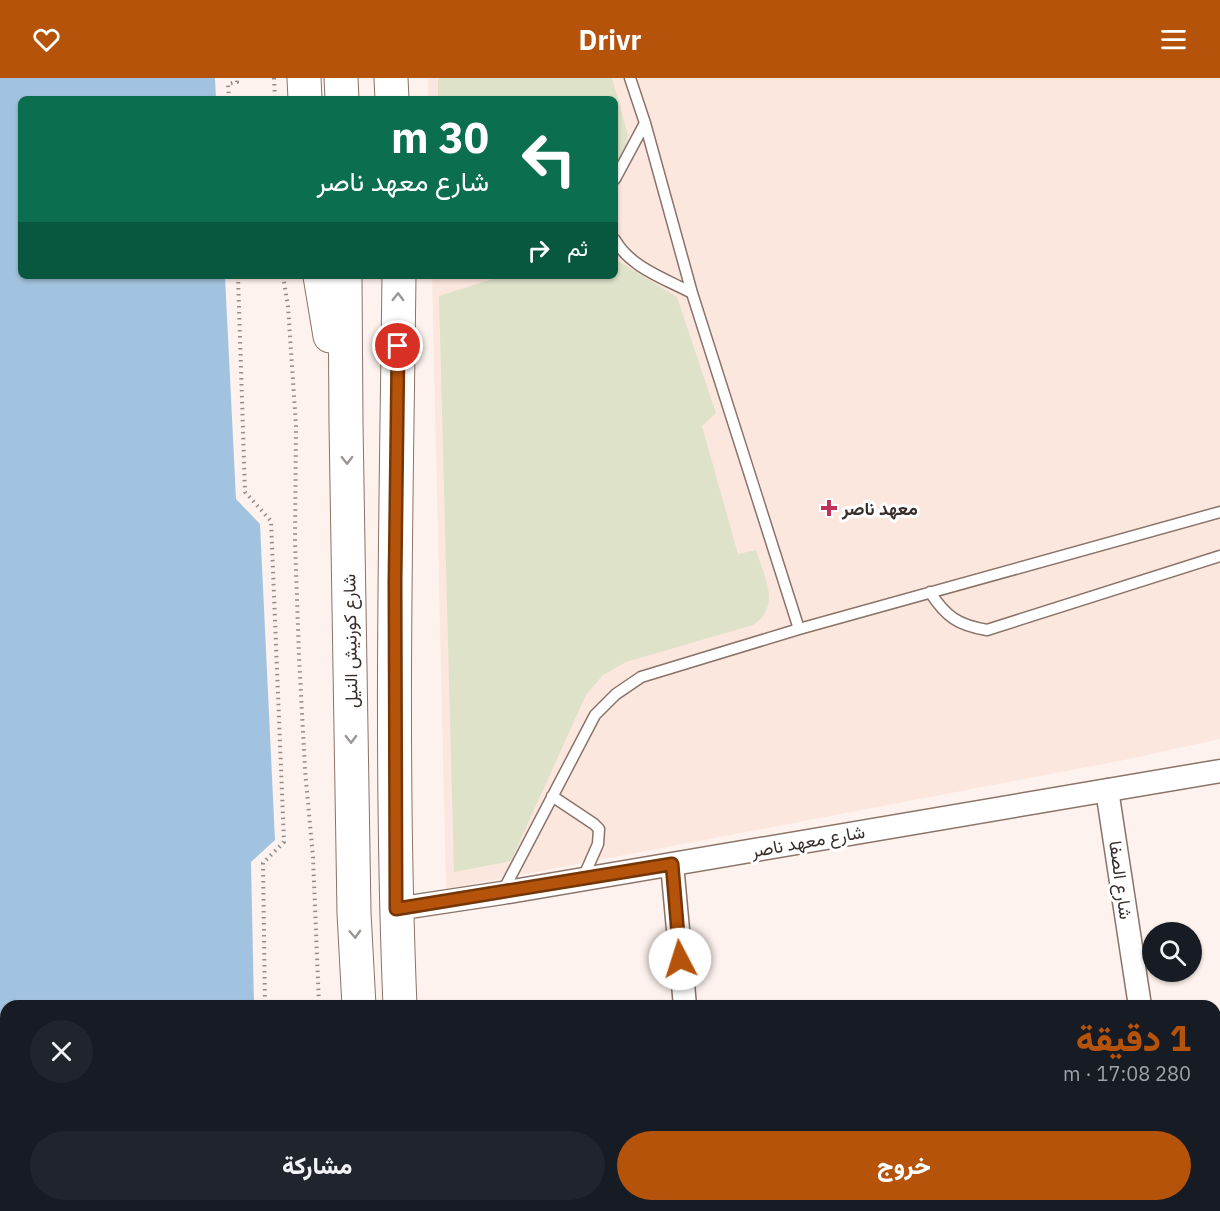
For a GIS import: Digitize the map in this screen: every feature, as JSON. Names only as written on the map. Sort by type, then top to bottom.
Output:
[{"type":"highway","points":[[304,78],[305,96]]},
{"type":"highway","points":[[341,78],[342,96]]},
{"type":"highway","points":[[391,78],[392,96]]},
{"type":"highway","points":[[320,279],[346,423]]},
{"type":"highway","name":"شارع كورنيش النيل","points":[[345,279],[354,913],[359,1000]]},
{"type":"highway","points":[[399,279],[395,582],[396,909],[400,1000]]},
{"type":"street","name":"شارع معهد ناصر","points":[[396,909],[582,880],[1220,771]]},
{"type":"street","name":"شارع الصفا","points":[[1107,790],[1139,1000]]},
{"type":"street","points":[[672,864],[684,1000]]},
{"type":"lane","points":[[630,78],[645,123],[692,293],[799,629]]},
{"type":"lane","points":[[618,173],[645,123]]},
{"type":"lane","points":[[618,247],[637,264],[692,293]]},
{"type":"lane","points":[[502,893],[595,715],[616,694],[641,677],[799,629],[1220,512]]},
{"type":"lane","points":[[930,592],[939,608],[953,620],[969,627],[987,630],[1220,556]]},
{"type":"lane","points":[[552,796],[599,829],[598,844],[582,880]]},
{"type":"path","points":[[229,96],[228,84],[237,82],[237,78]]},
{"type":"path","points":[[274,78],[275,96]]},
{"type":"path","points":[[238,279],[245,492],[271,521],[285,842],[263,863],[265,1000]]},
{"type":"path","points":[[283,279],[289,315],[296,425],[295,542],[298,644],[305,770],[313,857],[319,1000]]},
{"type":"shaded area","name":"معهد ناصر","points":[[428,78],[1220,78],[1220,739],[1124,760],[446,889],[432,279],[618,279],[618,96],[428,96]]},
{"type":"green space","points":[[438,78],[612,78],[617,96],[438,96]]},
{"type":"green space","points":[[618,99],[628,135],[618,162]]},
{"type":"green space","points":[[618,261],[677,297],[716,413],[702,426],[738,554],[756,550],[766,580],[769,600],[762,617],[753,625],[626,662],[603,675],[586,695],[511,861],[454,872],[439,296],[493,279],[618,279]]},
{"type":"water","points":[[0,78],[215,78],[216,96],[18,96],[18,279],[225,279],[236,499],[260,524],[275,840],[251,862],[254,1000],[0,1000]]},
{"type":"place","name":"معهد ناصر","points":[[829,508]]},
{"type":"route","points":[[398,346],[395,582],[396,909],[672,864],[680,959]]}]
